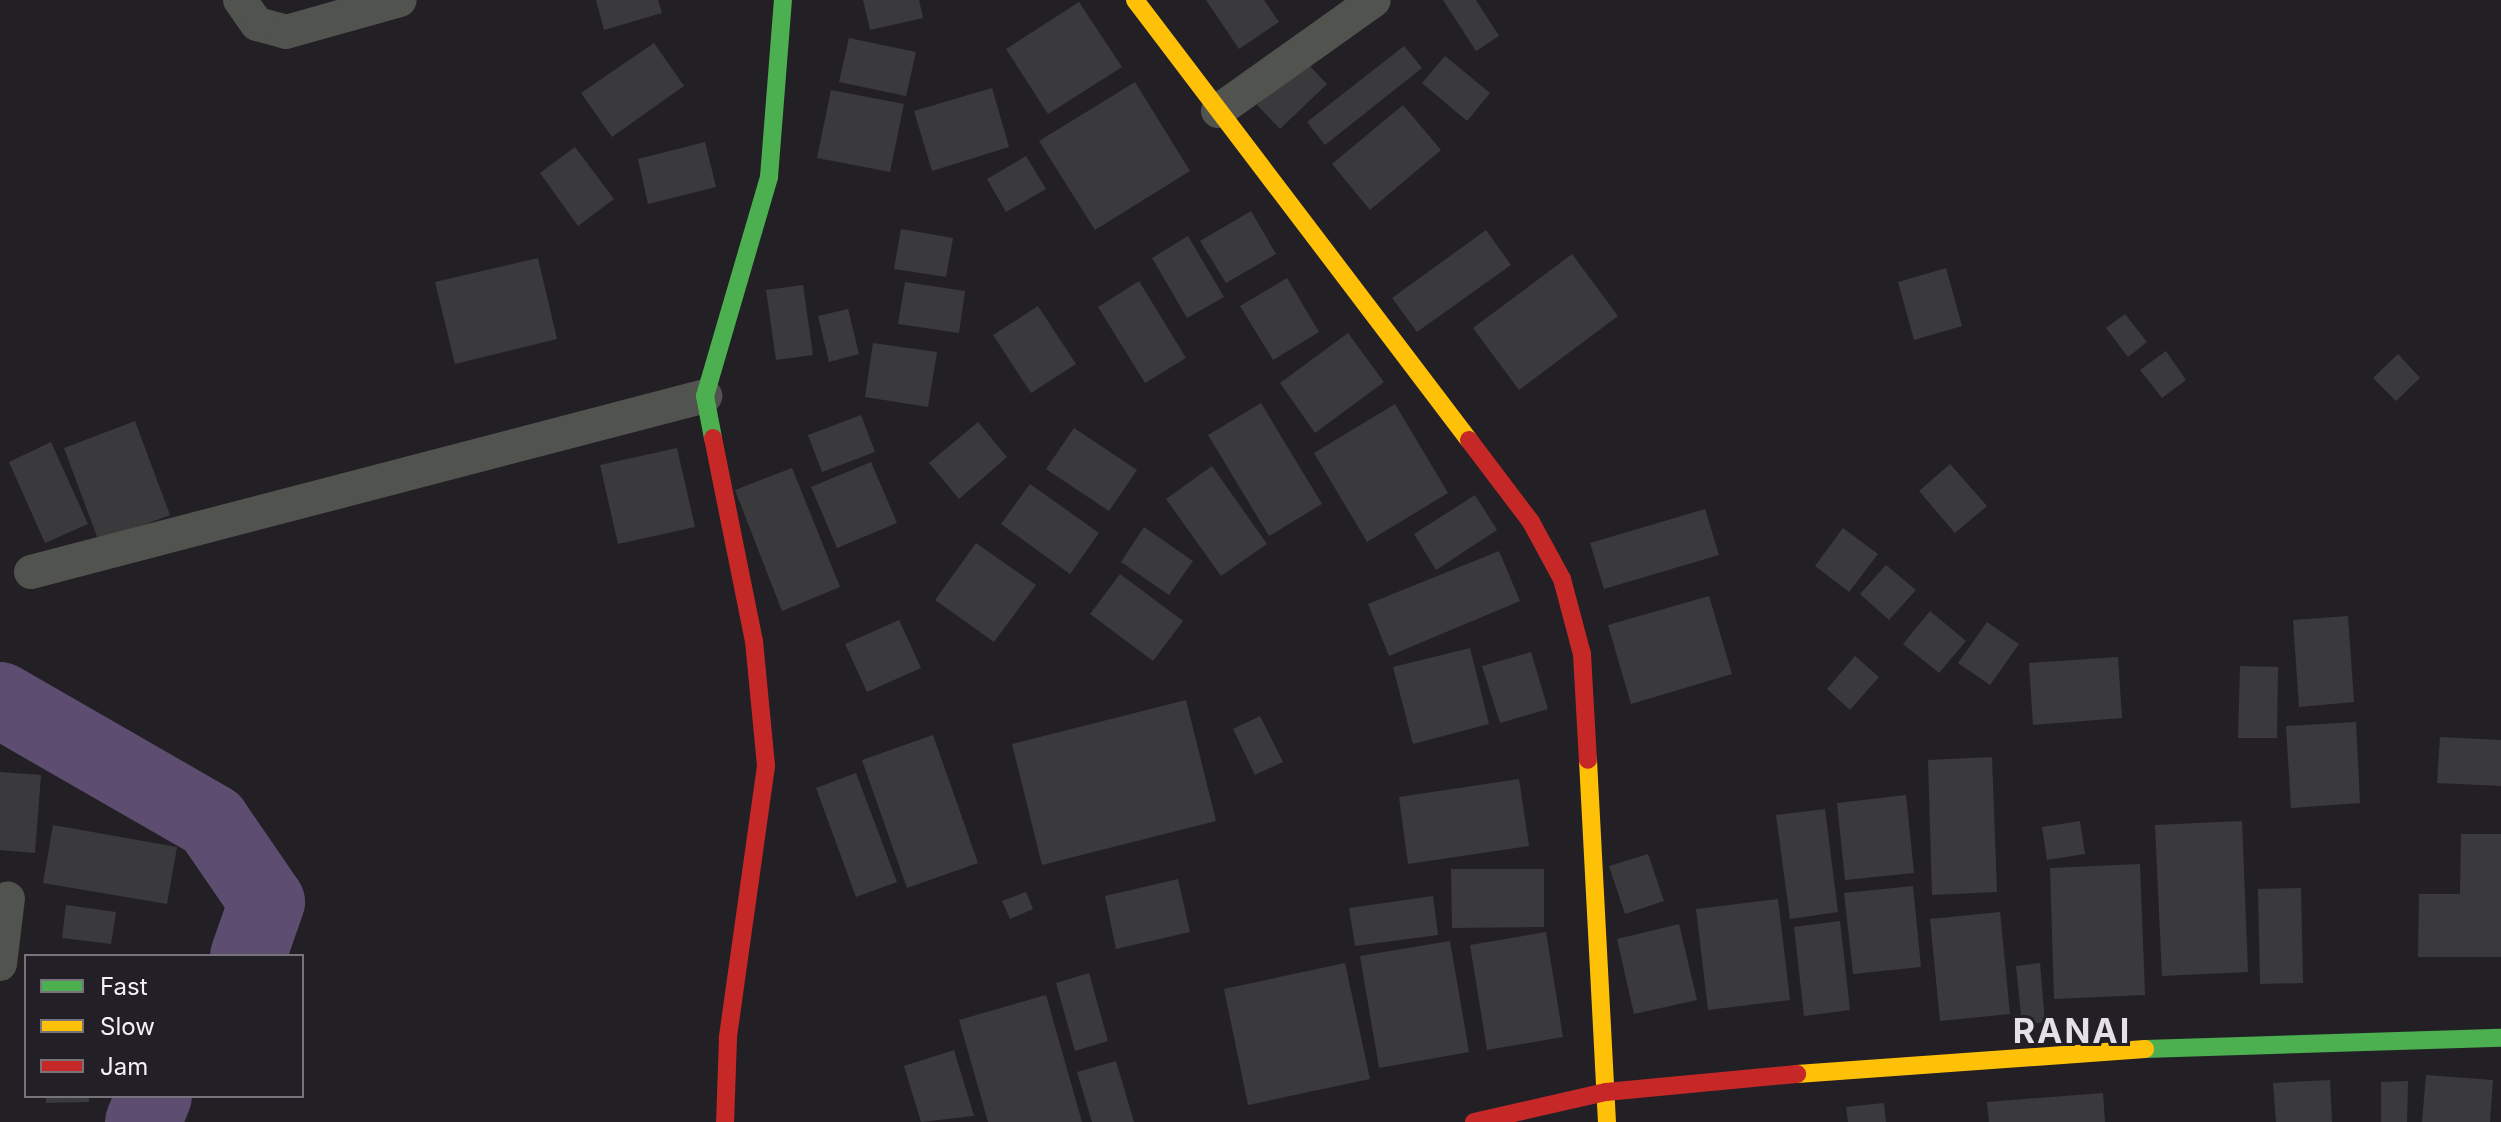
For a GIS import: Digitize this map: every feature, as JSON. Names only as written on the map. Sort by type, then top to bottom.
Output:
[{"type":"street","points":[[240,0],[257,24],[286,32],[400,0]]},
{"type":"street","points":[[725,1122],[728,1038],[766,766],[754,641],[705,396],[769,177],[783,0]]},
{"type":"street","points":[[1135,0],[1531,522],[1562,579],[1582,654],[1607,1122]]},
{"type":"street","points":[[1218,111],[1374,0]]},
{"type":"street","points":[[31,572],[705,396]]},
{"type":"street","points":[[0,964],[8,898]]},
{"type":"street","points":[[1474,1122],[1606,1092],[2135,1044],[2501,1038]]},
{"type":"building","points":[[596,0],[658,0],[662,13],[604,30]]},
{"type":"building","points":[[863,0],[919,0],[923,18],[870,30]]},
{"type":"building","points":[[1206,0],[1264,0],[1279,22],[1239,49]]},
{"type":"building","points":[[1443,0],[1476,0],[1499,36],[1476,51]]},
{"type":"building","points":[[1079,2],[1122,67],[1048,114],[1006,49]]},
{"type":"building","points":[[849,38],[916,52],[906,96],[839,82]]},
{"type":"building","points":[[654,43],[684,86],[612,137],[581,93]]},
{"type":"building","points":[[1404,46],[1422,68],[1325,145],[1307,122]]},
{"type":"building","points":[[1445,56],[1490,93],[1467,121],[1422,83]]},
{"type":"building","points":[[1304,60],[1327,84],[1280,129],[1257,105]]},
{"type":"building","points":[[1135,82],[1190,171],[1095,230],[1039,141]]},
{"type":"building","points":[[992,88],[1009,147],[932,171],[914,111]]},
{"type":"building","points":[[831,90],[904,104],[890,172],[817,158]]},
{"type":"building","points":[[1403,105],[1441,150],[1370,210],[1332,164]]},
{"type":"building","points":[[705,142],[716,187],[648,204],[638,159]]},
{"type":"building","points":[[575,147],[614,199],[578,226],[540,173]]},
{"type":"building","points":[[1026,156],[1046,189],[1006,212],[987,179]]},
{"type":"building","points":[[1251,211],[1276,254],[1226,283],[1200,241]]},
{"type":"building","points":[[901,229],[953,238],[946,277],[894,269]]},
{"type":"building","points":[[1486,230],[1511,265],[1417,332],[1392,298]]},
{"type":"building","points":[[1188,236],[1224,297],[1187,318],[1152,258]]},
{"type":"building","points":[[1572,254],[1618,316],[1519,390],[1473,328]]},
{"type":"building","points":[[538,258],[557,339],[455,364],[435,282]]},
{"type":"building","points":[[1946,268],[1962,326],[1914,340],[1898,282]]},
{"type":"building","points":[[1287,278],[1319,332],[1273,360],[1240,306]]},
{"type":"building","points":[[1139,281],[1186,358],[1145,383],[1098,307]]},
{"type":"building","points":[[905,282],[965,291],[959,333],[898,324]]},
{"type":"building","points":[[803,285],[813,355],[776,360],[766,290]]},
{"type":"building","points":[[1038,306],[1076,364],[1031,393],[993,335]]},
{"type":"building","points":[[848,309],[859,354],[829,362],[818,316]]},
{"type":"building","points":[[2125,314],[2147,342],[2128,357],[2106,328]]},
{"type":"building","points":[[1348,333],[1384,382],[1315,433],[1280,383]]},
{"type":"building","points":[[873,343],[937,352],[928,407],[865,397]]},
{"type":"building","points":[[2166,351],[2186,380],[2162,398],[2140,370]]},
{"type":"building","points":[[2398,354],[2420,378],[2396,401],[2373,378]]},
{"type":"building","points":[[1261,403],[1322,504],[1269,536],[1208,435]]},
{"type":"building","points":[[1395,404],[1448,493],[1367,542],[1314,453]]},
{"type":"building","points":[[861,415],[875,452],[822,472],[808,435]]},
{"type":"building","points":[[135,421],[170,515],[99,542],[64,448]]},
{"type":"building","points":[[978,422],[1007,457],[959,499],[929,463]]},
{"type":"building","points":[[1074,428],[1137,470],[1109,511],[1046,469]]},
{"type":"building","points":[[51,442],[88,524],[45,543],[9,462]]},
{"type":"building","points":[[677,448],[695,527],[618,544],[600,465]]},
{"type":"building","points":[[871,462],[897,523],[837,548],[811,487]]},
{"type":"building","points":[[1950,464],[1987,506],[1955,533],[1919,491]]},
{"type":"building","points":[[1212,466],[1267,544],[1221,576],[1166,499]]},
{"type":"building","points":[[792,468],[840,587],[782,611],[735,490]]},
{"type":"building","points":[[1030,484],[1099,533],[1070,574],[1001,524]]},
{"type":"building","points":[[1475,495],[1497,530],[1436,570],[1414,534]]},
{"type":"building","points":[[1705,509],[1719,555],[1604,589],[1590,543]]},
{"type":"building","points":[[1144,527],[1193,561],[1169,595],[1121,562]]},
{"type":"building","points":[[1843,528],[1878,554],[1849,592],[1815,566]]},
{"type":"building","points":[[976,543],[1036,585],[994,642],[935,600]]},
{"type":"building","points":[[1499,551],[1520,601],[1389,656],[1368,604]]},
{"type":"building","points":[[1886,565],[1916,590],[1889,620],[1860,594]]},
{"type":"building","points":[[1120,574],[1183,621],[1153,661],[1090,614]]},
{"type":"building","points":[[1709,596],[1732,674],[1631,704],[1608,625]]},
{"type":"building","points":[[1930,611],[1966,641],[1939,673],[1903,644]]},
{"type":"building","points":[[2348,616],[2354,702],[2299,707],[2293,620]]},
{"type":"building","points":[[899,620],[921,668],[867,692],[845,644]]},
{"type":"building","points":[[1987,622],[2019,644],[1990,685],[1958,663]]},
{"type":"building","points":[[1470,648],[1489,724],[1413,744],[1393,667]]},
{"type":"building","points":[[1531,652],[1548,709],[1500,723],[1482,666]]},
{"type":"building","points":[[1855,656],[1879,677],[1850,710],[1827,689]]},
{"type":"building","points":[[2118,657],[2122,718],[2033,725],[2029,663]]},
{"type":"building","points":[[2240,666],[2278,667],[2277,738],[2238,738]]},
{"type":"building","points":[[1186,700],[1216,821],[1042,865],[1012,744]]},
{"type":"building","points":[[1260,716],[1283,762],[1255,775],[1233,729]]},
{"type":"building","points":[[2356,722],[2360,803],[2291,808],[2286,726]]},
{"type":"building","points":[[933,735],[978,863],[907,888],[862,760]]},
{"type":"building","points":[[2440,737],[2501,740],[2501,786],[2437,783]]},
{"type":"building","points":[[1992,757],[1997,892],[1932,895],[1928,760]]},
{"type":"building","points":[[0,772],[41,775],[35,853],[0,850]]},
{"type":"building","points":[[856,773],[897,882],[856,897],[816,788]]},
{"type":"building","points":[[1519,779],[1529,846],[1408,864],[1399,797]]},
{"type":"building","points":[[1906,795],[1914,873],[1845,880],[1837,803]]},
{"type":"building","points":[[1825,809],[1838,912],[1790,919],[1776,815]]},
{"type":"building","points":[[2080,821],[2085,854],[2047,860],[2042,827]]},
{"type":"building","points":[[2242,821],[2248,972],[2162,976],[2155,825]]},
{"type":"building","points":[[53,825],[177,847],[167,904],[43,883]]},
{"type":"building","points":[[2461,834],[2501,834],[2501,957],[2418,957],[2419,894],[2460,894]]},
{"type":"building","points":[[1648,854],[1664,901],[1625,914],[1609,866]]},
{"type":"building","points":[[2140,864],[2145,995],[2054,999],[2050,868]]},
{"type":"building","points":[[1451,869],[1544,869],[1544,927],[1452,928]]},
{"type":"building","points":[[1178,879],[1190,932],[1116,949],[1105,896]]},
{"type":"building","points":[[1913,886],[1921,967],[1853,974],[1844,893]]},
{"type":"building","points":[[2301,888],[2303,983],[2260,984],[2258,889]]},
{"type":"building","points":[[1026,892],[1033,909],[1010,919],[1002,901]]},
{"type":"building","points":[[1433,896],[1438,935],[1355,946],[1349,908]]},
{"type":"building","points":[[1778,899],[1790,1000],[1708,1010],[1696,909]]},
{"type":"building","points":[[66,905],[116,912],[111,944],[62,938]]},
{"type":"building","points":[[2000,912],[2010,1014],[1940,1021],[1930,919]]},
{"type":"building","points":[[1840,921],[1850,1010],[1804,1016],[1794,927]]},
{"type":"building","points":[[1679,924],[1697,1000],[1634,1014],[1617,939]]},
{"type":"building","points":[[1546,932],[1563,1037],[1487,1050],[1470,945]]},
{"type":"building","points":[[1450,941],[1469,1052],[1379,1068],[1360,956]]},
{"type":"building","points":[[1345,963],[1370,1079],[1248,1105],[1224,989]]},
{"type":"building","points":[[2040,963],[2045,1022],[2022,1025],[2016,966]]},
{"type":"building","points":[[1089,973],[1108,1041],[1075,1051],[1056,983]]},
{"type":"building","points":[[1046,995],[1082,1122],[988,1122],[959,1020]]},
{"type":"building","points":[[954,1050],[974,1116],[921,1122],[904,1066]]},
{"type":"building","points":[[1116,1061],[1134,1122],[1092,1122],[1077,1072]]},
{"type":"building","points":[[2426,1075],[2493,1080],[2490,1122],[2422,1122]]},
{"type":"building","points":[[2330,1080],[2332,1122],[2276,1122],[2273,1083]]},
{"type":"building","points":[[2408,1081],[2407,1122],[2381,1122],[2381,1082]]},
{"type":"building","points":[[2103,1093],[2105,1122],[1989,1122],[1987,1102]]},
{"type":"building","points":[[46,1098],[89,1098],[89,1102],[46,1103]]},
{"type":"building","points":[[1884,1103],[1886,1122],[1848,1122],[1846,1107]]},
{"type":"waterway","points":[[0,700],[212,822],[267,902],[249,954]]},
{"type":"waterway","points":[[143,1122],[153,1098]]},
{"type":"traffic: fast","points":[[713,438],[705,396],[769,177],[783,0]]},
{"type":"traffic: fast","points":[[2145,1049],[2501,1038]]},
{"type":"traffic: slow","points":[[1135,0],[1469,440]]},
{"type":"traffic: slow","points":[[1588,760],[1607,1122]]},
{"type":"traffic: slow","points":[[1797,1074],[2145,1049]]},
{"type":"traffic: jam","points":[[713,438],[754,641],[766,766],[728,1038],[725,1122]]},
{"type":"traffic: jam","points":[[1469,440],[1531,522],[1562,579],[1582,654],[1588,760]]},
{"type":"traffic: jam","points":[[1474,1122],[1606,1092],[1797,1074]]},
{"type":"district","name":"RANAI","points":[[2072,1031]]}]
